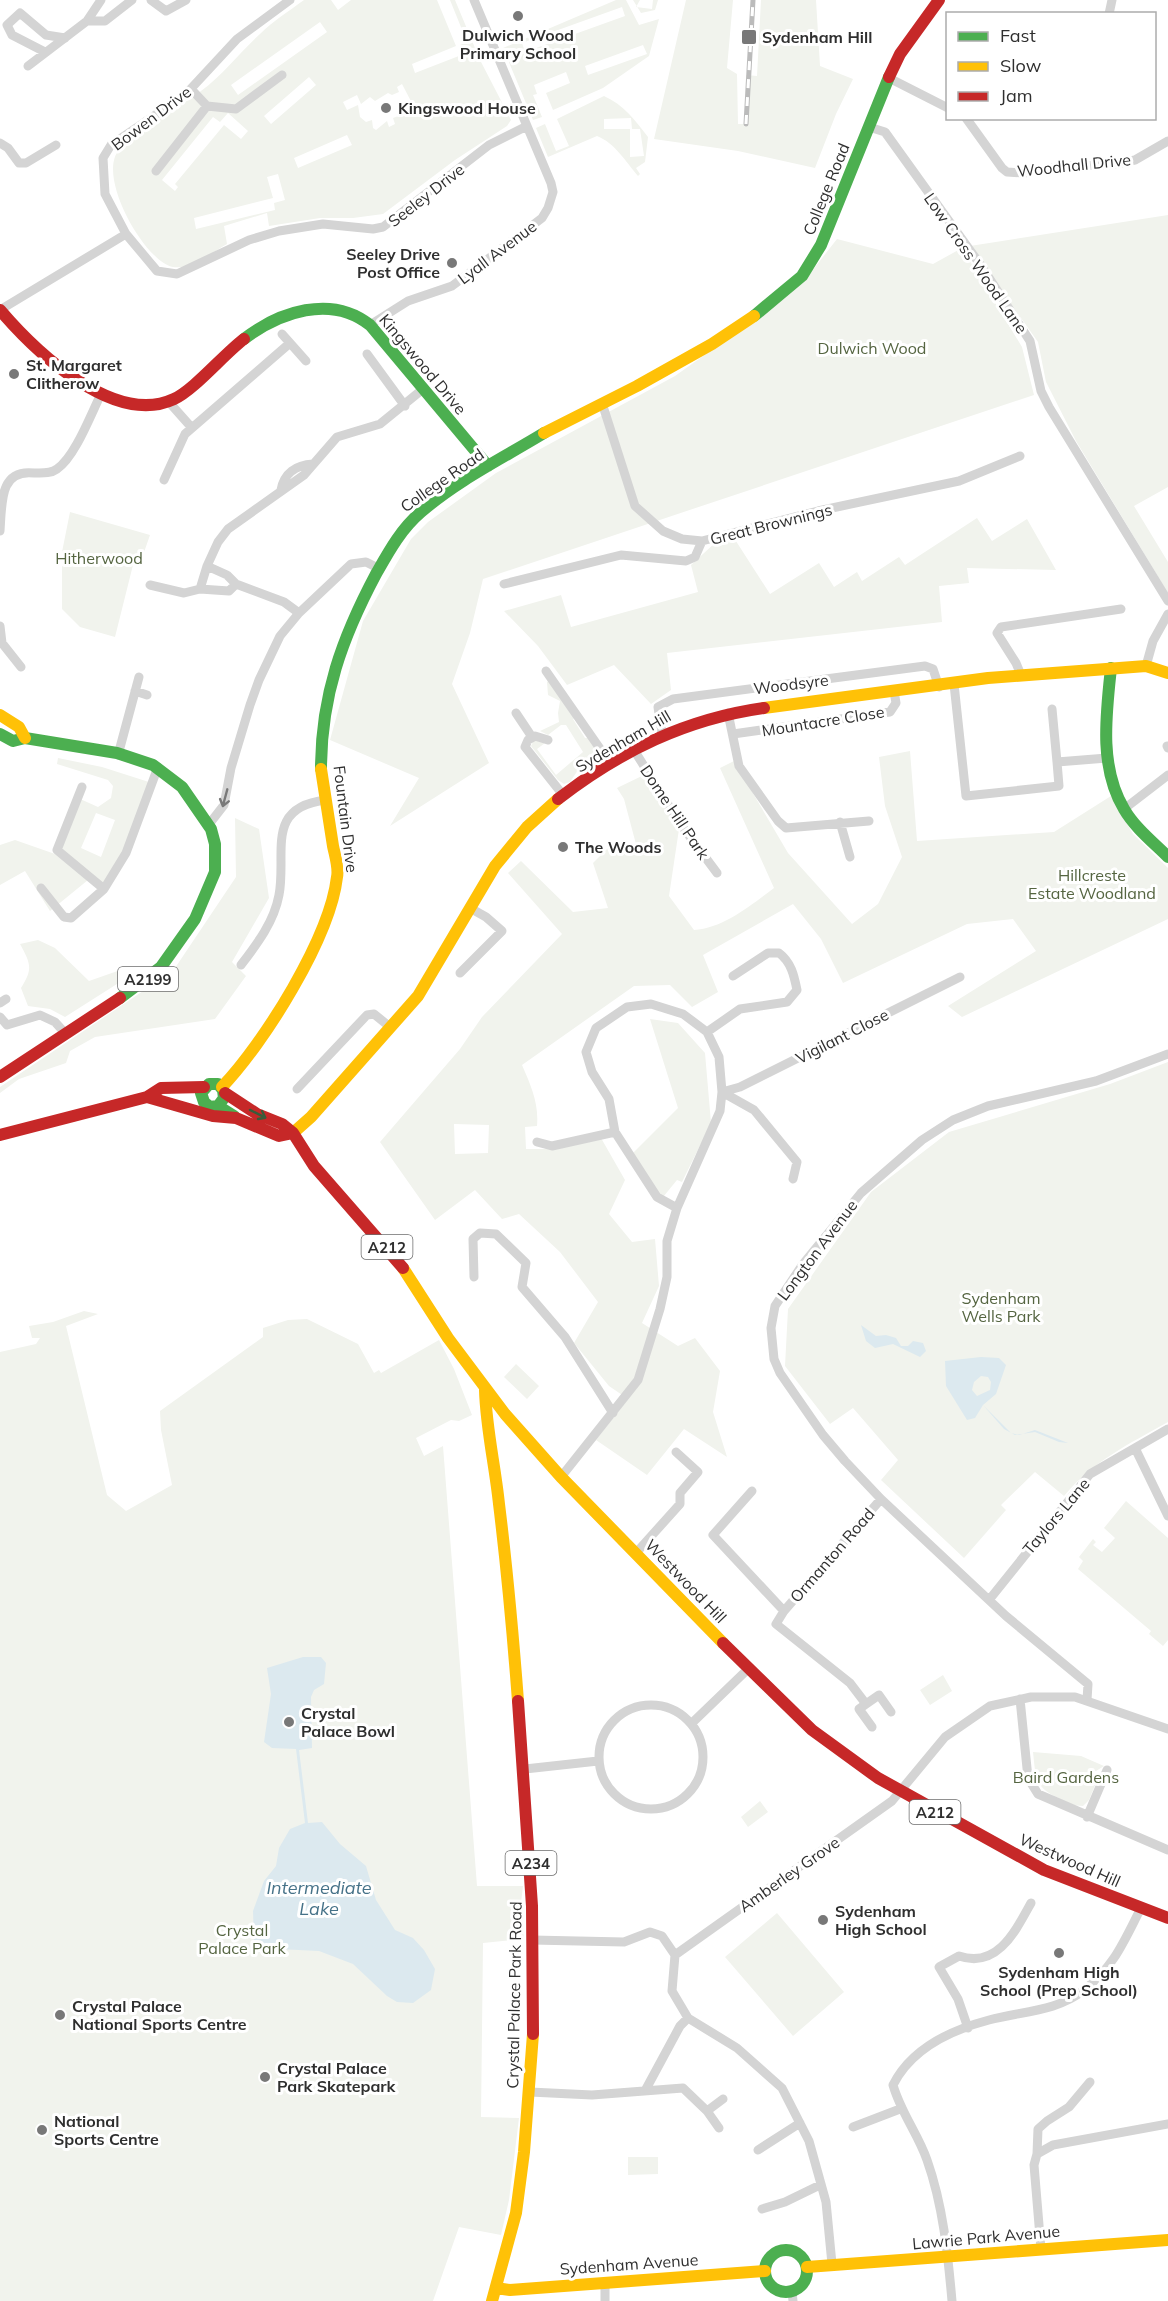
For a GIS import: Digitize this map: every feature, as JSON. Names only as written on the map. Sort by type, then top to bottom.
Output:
[{"type":"street","points":[[28,66],[87,21],[100,0]]},
{"type":"street","points":[[87,21],[105,21],[132,0]]},
{"type":"street","points":[[151,0],[166,11],[186,0]]},
{"type":"street","name":"Bowen Drive","points":[[126,234],[105,194],[103,158],[111,145],[191,89],[237,39],[290,0]]},
{"type":"street","name":"Lyall Avenue","points":[[370,325],[408,301],[452,286],[542,218],[548,208],[553,192],[474,0]]},
{"type":"street","name":"College Road","points":[[378,568],[408,523],[444,495],[566,420],[712,344],[756,315],[802,276],[821,245],[889,78],[912,36],[939,0]]},
{"type":"street","points":[[45,52],[12,34],[7,26],[20,13],[46,35],[65,38]]},
{"type":"street","points":[[191,89],[207,106],[236,109],[282,75]]},
{"type":"street","points":[[889,78],[946,107]]},
{"type":"street","points":[[156,171],[207,106]]},
{"type":"street","name":"Woodhall Drive","points":[[967,120],[1007,172],[1024,173],[1065,166],[1135,160],[1168,141]]},
{"type":"street","name":"Seeley Drive","points":[[126,234],[146,261],[157,271],[177,274],[249,240],[279,231],[322,224],[366,229],[383,228],[489,146],[527,126]]},
{"type":"street","name":"Low Cross Wood Lane","points":[[869,127],[885,132],[982,267],[1030,341],[1041,391],[1049,407],[1168,601]]},
{"type":"street","points":[[0,143],[8,148],[19,163],[26,162],[56,145]]},
{"type":"street","points":[[0,310],[126,234]]},
{"type":"street","name":"Kingswood Drive","points":[[0,310],[34,346],[56,365],[100,394],[140,404],[168,401],[179,396],[267,322],[286,312],[333,309],[370,325],[488,466]]},
{"type":"street","points":[[282,334],[306,361]]},
{"type":"street","points":[[164,480],[180,442],[192,428],[290,343]]},
{"type":"street","points":[[367,354],[405,406]]},
{"type":"street","points":[[200,589],[218,542],[228,529],[304,475],[337,437],[380,424],[405,406],[423,389]]},
{"type":"street","points":[[0,531],[3,487],[14,473],[43,473],[58,468],[68,457],[100,394]]},
{"type":"street","points":[[168,401],[192,428]]},
{"type":"street","name":"Great Brownings","points":[[602,403],[635,506],[663,531],[682,539],[702,541],[818,511],[959,481],[1020,456]]},
{"type":"street","points":[[504,584],[621,555],[686,561],[695,557],[702,541]]},
{"type":"street","points":[[210,823],[224,805],[231,768],[259,680],[280,636],[299,613],[351,564],[366,562],[378,568]]},
{"type":"street","points":[[207,566],[227,575],[236,584],[284,602],[299,613]]},
{"type":"street","name":"Fountain Drive","points":[[223,1090],[244,1064],[298,977],[319,938],[332,903],[338,875],[326,800],[321,740],[332,678],[354,615],[378,568]]},
{"type":"street","points":[[150,585],[184,593],[200,589],[229,591],[236,584]]},
{"type":"street","points":[[1021,675],[997,633],[1001,627],[1121,609]]},
{"type":"street","points":[[1146,666],[1153,641],[1168,614]]},
{"type":"street","points":[[0,626],[3,643],[21,667]]},
{"type":"street","name":"Woodsyre","points":[[662,734],[658,707],[673,699],[925,666],[933,669],[939,687]]},
{"type":"street","name":"Sydenham Hill","points":[[292,1133],[311,1118],[421,992],[470,908],[514,840],[563,795],[610,763],[662,734],[695,720],[728,713],[1021,675],[1146,666],[1168,673]]},
{"type":"street","points":[[1111,668],[1107,758],[1112,782],[1124,809],[1136,825],[1168,857]]},
{"type":"street","points":[[546,671],[610,763]]},
{"type":"street","points":[[118,755],[139,678]]},
{"type":"street","points":[[954,684],[966,796],[1059,786],[1052,709]]},
{"type":"street","points":[[135,691],[147,696]]},
{"type":"street","name":"Mountacre Close","points":[[734,734],[890,712],[896,703],[894,691]]},
{"type":"street","points":[[516,713],[532,737]]},
{"type":"street","points":[[728,713],[739,765],[777,821],[786,828],[869,821]]},
{"type":"street","points":[[0,715],[19,726],[25,738]]},
{"type":"street","name":"A2199","points":[[0,734],[13,741],[25,738],[118,755],[158,767],[186,791],[210,823],[216,848],[214,882],[183,941],[147,980],[64,1032],[0,1077]]},
{"type":"street","points":[[548,740],[540,736],[532,737],[526,743],[526,750],[563,795]]},
{"type":"street","name":"Dome Hill Park","points":[[634,750],[679,822],[717,873]]},
{"type":"street","points":[[1057,762],[1107,758]]},
{"type":"street","points":[[40,888],[64,917],[71,918],[104,889],[126,853],[158,767]]},
{"type":"street","points":[[1124,809],[1168,775]]},
{"type":"street","points":[[82,787],[57,850],[104,889]]},
{"type":"street","points":[[241,965],[264,934],[279,895],[279,864],[284,825],[299,808],[309,802],[326,800]]},
{"type":"street","points":[[840,822],[849,858]]},
{"type":"street","points":[[460,973],[502,931],[486,917],[470,908]]},
{"type":"street","points":[[707,1032],[740,1009],[788,1002],[797,990],[793,972],[786,958],[779,952],[768,953],[733,976]]},
{"type":"street","name":"Vigilant Close","points":[[722,1092],[740,1087],[960,977]]},
{"type":"street","points":[[561,1477],[638,1380],[660,1309],[667,1277],[667,1241],[677,1208],[720,1111],[722,1092],[719,1057],[707,1032],[683,1014],[651,1004],[627,1007],[596,1028],[586,1052],[592,1072],[609,1099],[615,1132],[657,1197],[677,1208]]},
{"type":"street","points":[[297,1089],[367,1015],[374,1014],[390,1027]]},
{"type":"street","points":[[0,1017],[4,1028],[40,1015],[55,1022],[64,1032]]},
{"type":"street","name":"Longton Avenue","points":[[1088,1700],[1088,1684],[989,1600],[881,1499],[823,1435],[780,1373],[774,1359],[771,1328],[775,1306],[780,1296],[861,1193],[922,1140],[945,1125],[988,1106],[1096,1081],[1168,1054]]},
{"type":"street","points":[[153,1099],[161,1088],[204,1087],[214,1083],[223,1090],[223,1101],[218,1106],[204,1108]]},
{"type":"street","points":[[204,1087],[201,1093],[204,1108]]},
{"type":"street","name":"Westwood Hill","points":[[223,1090],[257,1114],[282,1124],[292,1133],[314,1166],[409,1274],[474,1375],[505,1414],[561,1477],[748,1669],[812,1730],[878,1779],[1044,1870],[1168,1918]]},
{"type":"street","points":[[722,1092],[754,1110],[797,1162],[794,1179]]},
{"type":"street","points":[[0,1134],[153,1099],[204,1108],[236,1118],[279,1136],[292,1133]]},
{"type":"street","points":[[218,1106],[236,1118]]},
{"type":"street","points":[[537,1142],[552,1146],[615,1132]]},
{"type":"street","points":[[474,1277],[473,1239],[480,1233],[496,1234],[526,1263],[522,1287],[565,1337],[613,1413]]},
{"type":"street","name":"A234","points":[[474,1375],[486,1424]]},
{"type":"street","name":"Crystal Palace Park Road","points":[[485,1390],[486,1424],[491,1437],[504,1531],[525,1768],[531,1840],[532,1940],[530,2092],[515,2215],[494,2295]]},
{"type":"street","points":[[491,1437],[505,1414]]},
{"type":"street","name":"Taylors Lane","points":[[989,1600],[1079,1485],[1100,1467],[1168,1429]]},
{"type":"street","points":[[1135,1448],[1168,1516]]},
{"type":"street","points":[[636,1553],[680,1504],[680,1492],[698,1472],[676,1452]]},
{"type":"street","name":"Ormanton Road","points":[[752,1491],[713,1535],[784,1611]]},
{"type":"street","name":"Ormanton Road","points":[[872,1727],[859,1709],[866,1704],[850,1683],[776,1624],[784,1611],[881,1499]]},
{"type":"street","points":[[692,1723],[748,1669]]},
{"type":"street","points":[[872,1685],[891,1712]]},
{"type":"street","points":[[866,1704],[879,1695]]},
{"type":"street","name":"Amberley Grove","points":[[675,1955],[892,1801],[945,1737],[990,1706],[1020,1699],[1060,1696],[1088,1700],[1168,1729]]},
{"type":"street","points":[[1020,1699],[1028,1778],[1033,1788],[1048,1800],[1168,1851]]},
{"type":"street","points":[[651,1704],[666,1706],[692,1723],[700,1737],[703,1756],[702,1769],[690,1792],[667,1807],[646,1809],[622,1800],[606,1785],[598,1761],[604,1732],[615,1718],[626,1710],[651,1704]]},
{"type":"street","points":[[525,1768],[598,1761]]},
{"type":"street","points":[[1087,1817],[1107,1770]]},
{"type":"street","points":[[968,2028],[958,1999],[939,1967],[959,1956],[975,1961],[987,1957],[1007,1942],[1031,1903]]},
{"type":"street","points":[[952,2301],[948,2258],[927,2159],[900,2109],[893,2085],[901,2068],[920,2050],[968,2028],[988,2020],[1055,2007],[1083,1991],[1111,1966],[1141,1908]]},
{"type":"street","points":[[532,1940],[624,1942],[650,1932],[662,1936],[675,1955],[672,1991],[688,2018],[753,2060],[782,2088],[809,2142],[826,2203],[832,2264]]},
{"type":"street","points":[[646,2089],[680,2026],[688,2018]]},
{"type":"street","points":[[1041,2249],[1034,2165],[1038,2129],[1069,2107],[1090,2082]]},
{"type":"street","points":[[530,2092],[592,2095],[646,2089],[683,2088],[707,2111],[719,2128]]},
{"type":"street","points":[[707,2111],[723,2099]]},
{"type":"street","points":[[853,2127],[900,2109]]},
{"type":"street","points":[[758,2150],[800,2123]]},
{"type":"street","points":[[1037,2154],[1053,2145],[1168,2124]]},
{"type":"street","points":[[762,2209],[785,2202],[820,2185]]},
{"type":"street","name":"Lawrie Park Avenue","points":[[807,2267],[1168,2240]]},
{"type":"street","points":[[787,2250],[798,2253],[807,2267],[803,2284],[792,2296],[771,2286],[765,2271],[772,2255],[787,2250]]},
{"type":"street","name":"Sydenham Avenue","points":[[494,2295],[510,2290],[765,2271]]},
{"type":"street","points":[[605,2283],[605,2301]]},
{"type":"green space","points":[[304,0],[331,0],[338,10],[351,0],[437,0],[456,46],[412,64],[415,73],[464,54],[460,45],[467,42],[450,0],[455,0],[480,60],[511,120],[507,126],[455,160],[383,214],[353,218],[320,218],[269,226],[267,213],[224,226],[227,244],[194,263],[173,267],[162,262],[138,235],[119,197],[114,179],[114,162],[119,150],[136,134],[209,85],[265,29]],"holes":[[[320,22],[327,32],[238,95],[231,85]],[[309,77],[316,85],[271,124],[264,116]],[[402,84],[414,107],[409,112],[405,109],[400,112],[401,115],[393,118],[395,124],[389,127],[387,121],[376,130],[373,128],[372,120],[366,122],[360,117],[358,105],[347,110],[343,102],[357,95],[361,104],[370,97],[375,101],[388,93],[392,95],[399,92],[397,87]],[[228,113],[248,131],[241,139],[224,125],[175,184],[178,187],[175,191],[162,180],[213,117],[220,122]],[[347,135],[352,145],[298,168],[294,158]],[[278,174],[285,200],[274,203],[275,210],[196,229],[194,218],[273,198],[267,177]]]},
{"type":"green space","points":[[616,0],[626,0],[639,25],[659,19],[649,56],[603,88],[553,110],[546,93],[570,83],[566,72],[534,85],[537,94],[533,95],[542,117],[533,120],[503,48]],"holes":[[[622,7],[625,16],[525,52],[522,43]],[[643,45],[647,54],[588,75],[585,66]]]},
{"type":"green space","points":[[653,0],[658,0],[655,10],[641,13],[637,7],[652,9]]},
{"type":"green space","points":[[686,0],[733,0],[727,68],[737,74],[738,124],[745,124],[746,75],[757,76],[761,0],[816,0],[820,66],[853,79],[836,114],[815,168],[738,151],[654,139]]},
{"type":"green space","points":[[604,96],[617,104],[634,119],[648,137],[645,162],[636,168],[640,174],[638,176],[615,148],[597,136],[548,157],[536,128],[545,124],[556,151],[569,146],[557,119]],"holes":[[[631,118],[632,129],[640,129],[644,156],[630,157],[630,129],[604,129],[604,119]]]},
{"type":"green space","points":[[1168,215],[1168,487],[1134,506],[1168,562],[1168,593],[1076,441],[1046,382],[1038,342],[970,246]]},
{"type":"green space","name":"Dulwich Wood","points":[[837,239],[933,264],[962,248],[1022,347],[1034,395],[483,579],[470,633],[452,684],[489,763],[390,826],[419,778],[330,740],[363,621],[411,539],[428,522],[496,473],[675,376],[761,315],[808,276]]},
{"type":"green space","name":"Hitherwood","points":[[70,512],[150,535],[142,558],[135,557],[115,637],[80,627],[62,609],[62,552]]},
{"type":"green space","points":[[977,518],[992,541],[1027,519],[1056,570],[967,568],[969,583],[939,586],[942,622],[667,653],[671,690],[651,704],[614,665],[567,685],[538,646],[504,611],[561,595],[571,627],[698,592],[691,565],[716,542],[734,538],[770,594],[819,563],[834,587],[857,572],[862,581],[899,557],[905,565]]},
{"type":"green space","points":[[554,678],[564,691],[576,717],[573,719],[585,738],[589,738],[603,757],[585,769],[578,770],[570,782],[564,784],[558,780],[531,746],[534,740],[545,743],[537,749],[556,775],[583,752],[566,725],[561,725],[548,735],[540,731],[559,722],[560,701],[548,695],[547,682]]},
{"type":"green space","name":"Hillcreste Estate Woodland","points":[[910,751],[917,841],[1054,832],[1111,796],[1133,834],[1168,868],[1168,919],[962,1017],[948,1006],[1036,951],[1013,919],[967,924],[843,983],[821,939],[793,904],[703,955],[718,992],[692,1007],[670,985],[634,986],[522,1065],[534,1095],[537,1110],[537,1126],[525,1127],[526,1149],[551,1149],[601,1138],[625,1180],[609,1214],[632,1242],[655,1239],[659,1286],[642,1323],[678,1346],[695,1338],[720,1371],[713,1412],[727,1457],[684,1429],[647,1475],[596,1440],[628,1399],[609,1386],[574,1343],[598,1302],[560,1252],[519,1214],[502,1219],[475,1190],[435,1220],[380,1142],[460,1049],[482,1017],[562,934],[508,873],[521,861],[573,912],[608,908],[593,863],[613,843],[637,848],[624,799],[617,788],[646,774],[679,829],[669,896],[694,930],[716,925],[746,908],[774,888],[720,768],[734,761],[788,853],[852,924],[878,904],[902,857],[885,806],[879,757]],"holes":[[[454,1124],[489,1125],[488,1153],[455,1154]]]},
{"type":"green space","points":[[58,758],[102,767],[152,783],[126,853],[104,889],[57,850],[78,798],[98,807],[111,798],[113,786],[108,780],[57,764]],"holes":[[[96,813],[115,820],[101,857],[81,848]]]},
{"type":"green space","points":[[235,818],[259,829],[269,898],[232,962],[246,976],[215,1019],[95,1037],[70,1051],[66,1063],[19,1079],[0,1093],[0,1087],[173,971],[236,877]]},
{"type":"green space","points":[[15,840],[55,854],[88,880],[50,911],[25,871],[0,885],[0,845]]},
{"type":"green space","points":[[38,940],[55,948],[89,981],[129,967],[139,970],[65,1017],[50,1009],[28,1006],[21,988],[29,966],[20,944]]},
{"type":"green space","points":[[650,1019],[678,1023],[705,1053],[711,1123],[682,1182],[677,1180],[659,1202],[632,1154],[678,1108]]},
{"type":"green space","name":"Sydenham Wells Park","points":[[1168,1062],[1168,1422],[1099,1463],[1064,1496],[1035,1472],[1001,1505],[1006,1510],[964,1558],[881,1480],[898,1460],[853,1408],[830,1424],[785,1366],[788,1309],[871,1192],[949,1132],[1110,1084]]},
{"type":"green space","name":"Crystal Palace Park","points":[[84,1311],[98,1314],[66,1326],[107,1495],[126,1511],[172,1485],[161,1430],[160,1411],[263,1337],[263,1328],[288,1320],[307,1319],[358,1344],[374,1373],[379,1370],[381,1373],[439,1340],[454,1369],[472,1415],[459,1421],[451,1420],[416,1438],[424,1456],[443,1446],[477,1886],[523,1886],[520,1911],[524,1939],[483,1943],[481,2117],[519,2118],[509,2200],[501,2235],[459,2227],[433,2301],[0,2301],[0,1352],[36,1344],[40,1338],[32,1338],[29,1326],[53,1322]]},
{"type":"green space","points":[[516,1364],[539,1386],[527,1399],[504,1377]]},
{"type":"green space","points":[[1126,1501],[1168,1538],[1168,1640],[1163,1646],[1149,1634],[1151,1631],[1078,1569],[1083,1561],[1079,1557],[1093,1539],[1096,1542],[1093,1545],[1102,1552],[1115,1538],[1104,1528]]},
{"type":"green space","points":[[943,1675],[952,1691],[930,1705],[920,1690]]},
{"type":"green space","name":"Baird Gardens","points":[[1033,1752],[1081,1756],[1104,1766],[1096,1771],[1091,1770],[1089,1775],[1096,1783],[1089,1800],[1083,1806],[1074,1805],[1045,1790],[1036,1775]]},
{"type":"green space","points":[[760,1801],[768,1812],[748,1827],[741,1817]]},
{"type":"green space","points":[[777,1913],[844,1992],[793,2036],[725,1957]]},
{"type":"green space","points":[[628,2157],[658,2157],[658,2174],[628,2175]]},
{"type":"water","points":[[861,1325],[876,1336],[886,1335],[896,1338],[901,1346],[908,1346],[913,1341],[923,1343],[926,1351],[920,1357],[893,1344],[875,1348],[866,1341]]},
{"type":"water","points":[[981,1357],[999,1358],[1006,1365],[996,1394],[983,1405],[975,1418],[967,1420],[946,1386],[945,1361]],"holes":[[[981,1376],[988,1377],[991,1382],[990,1390],[977,1396],[972,1390],[974,1382]]]},
{"type":"water","points":[[983,1405],[1011,1433],[1004,1429]]},
{"type":"water","points":[[1035,1430],[1068,1443],[1059,1442],[1035,1432],[1023,1434]]},
{"type":"water","name":"Intermediate Lake","points":[[303,1657],[321,1657],[326,1663],[324,1684],[314,1690],[311,1697],[312,1748],[299,1750],[308,1823],[322,1822],[340,1844],[366,1866],[376,1900],[395,1930],[413,1938],[424,1950],[435,1969],[431,1990],[413,2003],[397,2002],[387,1996],[353,1964],[319,1951],[278,1949],[259,1946],[254,1941],[253,1911],[264,1881],[276,1866],[279,1848],[290,1829],[305,1823],[296,1749],[272,1748],[264,1742],[271,1694],[267,1668]]},
{"type":"railway","points":[[746,124],[753,0]]},
{"type":"traffic: fast","points":[[754,316],[802,276],[821,245],[889,77]]},
{"type":"traffic: fast","points":[[244,339],[273,321],[306,310],[339,310],[355,316],[370,325],[488,466]]},
{"type":"traffic: fast","points":[[321,769],[325,717],[336,668],[353,621],[376,574],[396,541],[407,526],[435,500],[544,433]]},
{"type":"traffic: fast","points":[[1111,668],[1106,740],[1116,793],[1128,816],[1168,857]]},
{"type":"traffic: fast","points":[[0,734],[13,741],[25,738],[117,753],[153,765],[182,787],[211,829],[215,844],[215,872],[195,919],[161,967],[120,998]]},
{"type":"traffic: fast","points":[[218,1106],[224,1098],[223,1090],[218,1084],[209,1084],[201,1093],[204,1102],[210,1107],[218,1106],[234,1116]]},
{"type":"traffic: fast","points":[[786,2250],[794,2251],[801,2256],[806,2263],[807,2271],[806,2279],[801,2286],[794,2291],[786,2292],[778,2291],[771,2286],[766,2279],[765,2271],[766,2263],[771,2256],[778,2251],[786,2250]]},
{"type":"traffic: slow","points":[[544,433],[637,386],[712,344],[754,316]]},
{"type":"traffic: slow","points":[[764,708],[988,678],[1146,666],[1168,673]]},
{"type":"traffic: slow","points":[[0,715],[19,727],[25,738]]},
{"type":"traffic: slow","points":[[222,1087],[257,1044],[293,988],[309,959],[332,902],[338,870],[321,769]]},
{"type":"traffic: slow","points":[[293,1133],[311,1117],[418,996],[495,866],[527,827],[558,799]]},
{"type":"traffic: slow","points":[[403,1268],[448,1338],[505,1414],[561,1477],[723,1643]]},
{"type":"traffic: slow","points":[[485,1390],[505,1553],[518,1701]]},
{"type":"traffic: slow","points":[[492,2301],[516,2213],[524,2152],[533,2034]]},
{"type":"traffic: slow","points":[[807,2267],[1168,2240]]},
{"type":"traffic: slow","points":[[496,2288],[510,2290],[765,2271]]},
{"type":"traffic: jam","points":[[889,77],[900,54],[939,0]]},
{"type":"traffic: jam","points":[[0,310],[55,364],[102,394],[126,403],[151,405],[174,399],[191,388],[244,339]]},
{"type":"traffic: jam","points":[[558,799],[605,766],[655,740],[708,720],[764,708]]},
{"type":"traffic: jam","points":[[0,1077],[120,998]]},
{"type":"traffic: jam","points":[[0,1135],[147,1097],[161,1088],[204,1087]]},
{"type":"traffic: jam","points":[[225,1093],[257,1114],[282,1124],[293,1133],[314,1166],[403,1268]]},
{"type":"traffic: jam","points":[[147,1097],[213,1116],[236,1118],[279,1136],[293,1133]]},
{"type":"traffic: jam","points":[[723,1643],[812,1730],[878,1778],[1044,1870],[1168,1918]]},
{"type":"traffic: jam","points":[[518,1701],[532,1906],[533,2034]]},
{"type":"place","name":"Dulwich Wood Primary School","points":[[518,16]]},
{"type":"place","name":"Sydenham Hill","points":[[749,37]]},
{"type":"place","name":"Kingswood House","points":[[386,108]]},
{"type":"place","name":"Seeley Drive Post Office","points":[[452,263]]},
{"type":"place","name":"St. Margaret Clitherow","points":[[14,374]]},
{"type":"place","name":"The Woods","points":[[563,847]]},
{"type":"place","name":"Crystal Palace Bowl","points":[[289,1722]]},
{"type":"place","name":"Sydenham High School","points":[[823,1920]]},
{"type":"place","name":"Sydenham High School (Prep School)","points":[[1059,1953]]},
{"type":"place","name":"Crystal Palace National Sports Centre","points":[[60,2015]]},
{"type":"place","name":"Crystal Palace Park Skatepark","points":[[265,2077]]},
{"type":"place","name":"National Sports Centre","points":[[42,2130]]}]
